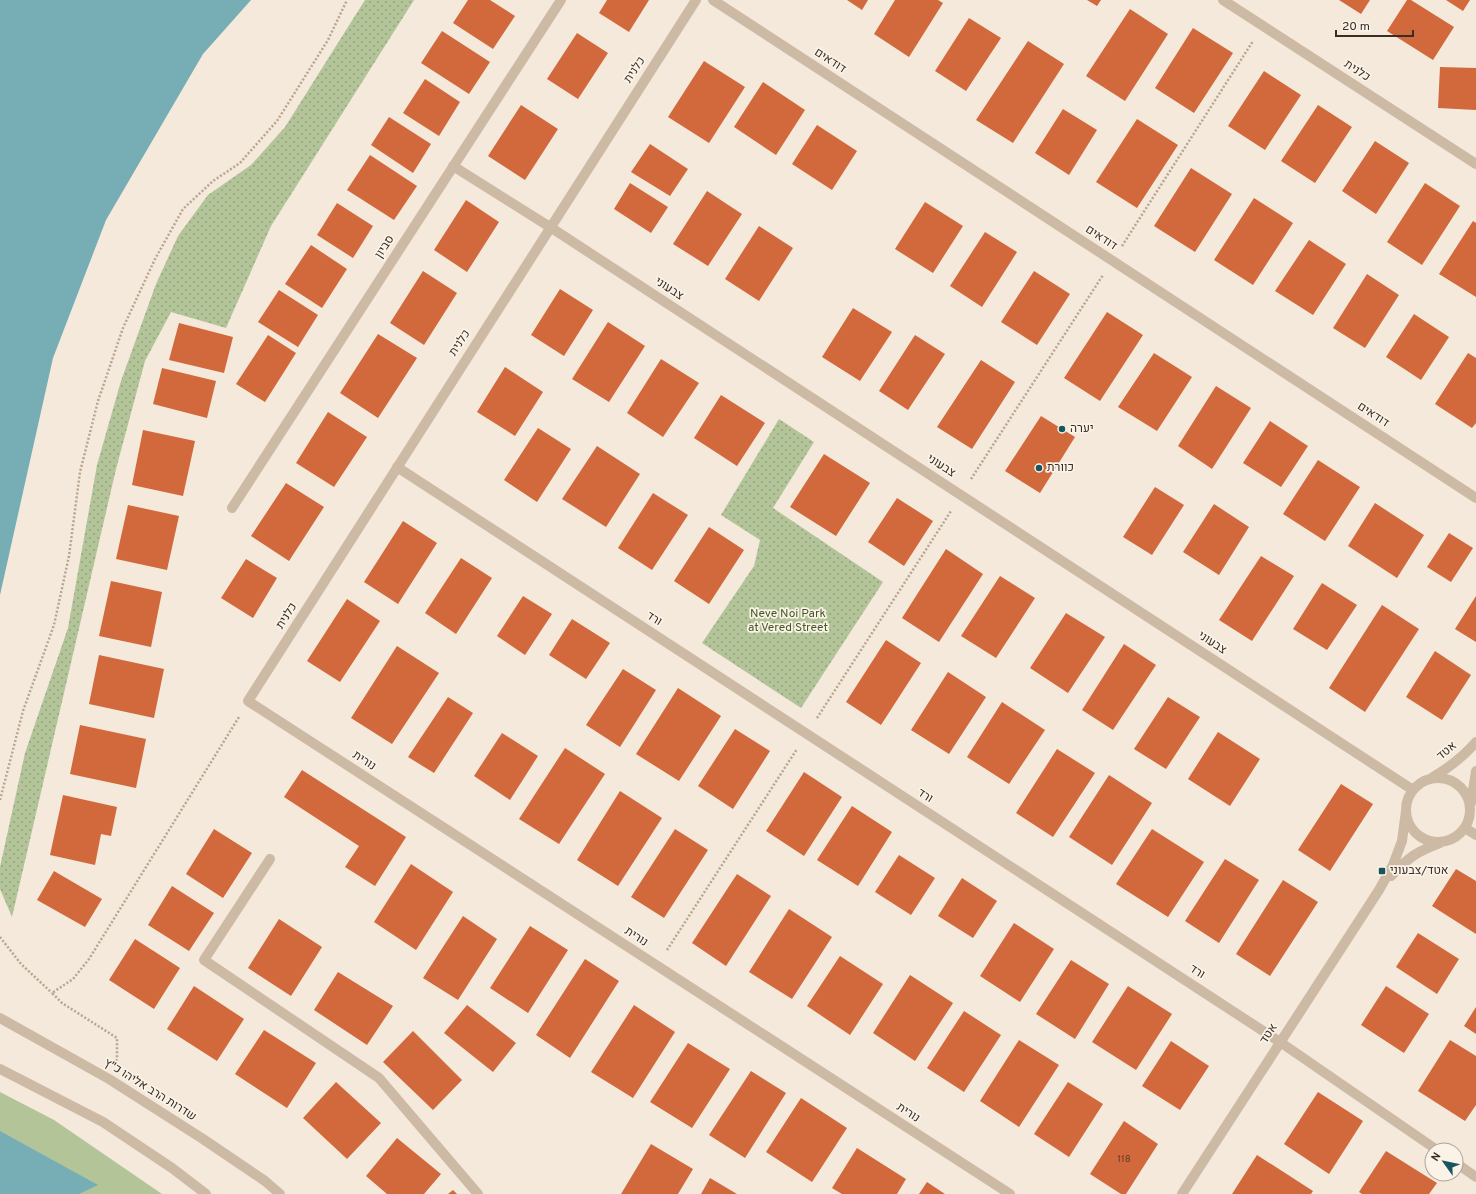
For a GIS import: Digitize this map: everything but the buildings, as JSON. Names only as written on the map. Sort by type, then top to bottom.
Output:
[{"type":"street","name":"סביון","points":[[232,508],[561,0]]},
{"type":"street","name":"כלנית","points":[[248,701],[696,0]]},
{"type":"street","name":"דודאים","points":[[713,0],[1476,498]]},
{"type":"street","name":"כלנית","points":[[1223,0],[1476,164]]},
{"type":"street","name":"צבעוני","points":[[453,166],[550,227],[1413,790]]},
{"type":"street","name":"ורד","points":[[397,467],[1280,1042],[1425,1142]]},
{"type":"street","name":"נורית","points":[[248,701],[1010,1194]]},
{"type":"street","name":"אטד","points":[[1432,778],[1447,769],[1476,742]]},
{"type":"street","points":[[1470,807],[1468,796],[1462,787],[1454,781],[1448,779],[1432,778],[1418,784],[1413,790],[1409,797],[1406,811],[1408,822],[1422,838],[1431,842],[1451,840],[1459,835],[1465,828],[1470,818],[1470,807],[1476,771]]},
{"type":"street","name":"אטד","points":[[1182,1194],[1379,890],[1393,865],[1402,841],[1406,811]]},
{"type":"street","points":[[1465,828],[1476,835]]},
{"type":"street","name":"אטד","points":[[1379,890],[1404,862],[1419,851],[1442,842]]},
{"type":"street","points":[[270,859],[204,960],[379,1078],[478,1194]]},
{"type":"street","name":"שדרות הרב אליהו כ\"ץ","points":[[0,1018],[109,1079],[203,1139],[265,1181],[280,1194]]},
{"type":"street","points":[[0,1069],[103,1122],[172,1168],[206,1194]]},
{"type":"street","points":[[1464,1169],[1476,1177]]},
{"type":"path","points":[[0,800],[23,712],[54,625],[69,556],[80,472],[98,401],[123,328],[155,259],[183,209],[213,180],[240,163],[278,121],[328,40],[347,0]]},
{"type":"path","points":[[52,993],[73,979],[89,959],[248,701]]},
{"type":"path","points":[[0,937],[21,964],[62,1003],[117,1038],[117,1059],[109,1079]]},
{"type":"green space","points":[[365,0],[414,0],[271,226],[226,328],[171,312],[145,361],[116,469],[12,917],[0,889],[0,867],[25,753],[68,628],[97,465],[121,381],[156,284],[178,236],[208,195],[251,165],[285,127]]},
{"type":"green space","name":"Neve Noi Park at Vered Street","points":[[779,419],[814,442],[773,508],[883,582],[801,708],[702,643],[754,566],[760,540],[721,515]]},
{"type":"green space","points":[[0,1092],[54,1120],[162,1194],[0,1194]]},
{"type":"water","points":[[0,0],[251,0],[203,54],[106,220],[53,358],[0,595]]},
{"type":"water","points":[[0,1131],[98,1185],[79,1194],[0,1194]]},
{"type":"place","name":"יערה","points":[[1062,429]]},
{"type":"place","name":"כוורת","points":[[1039,468]]},
{"type":"place","name":"אטד/צבעוני","points":[[1382,871]]}]
